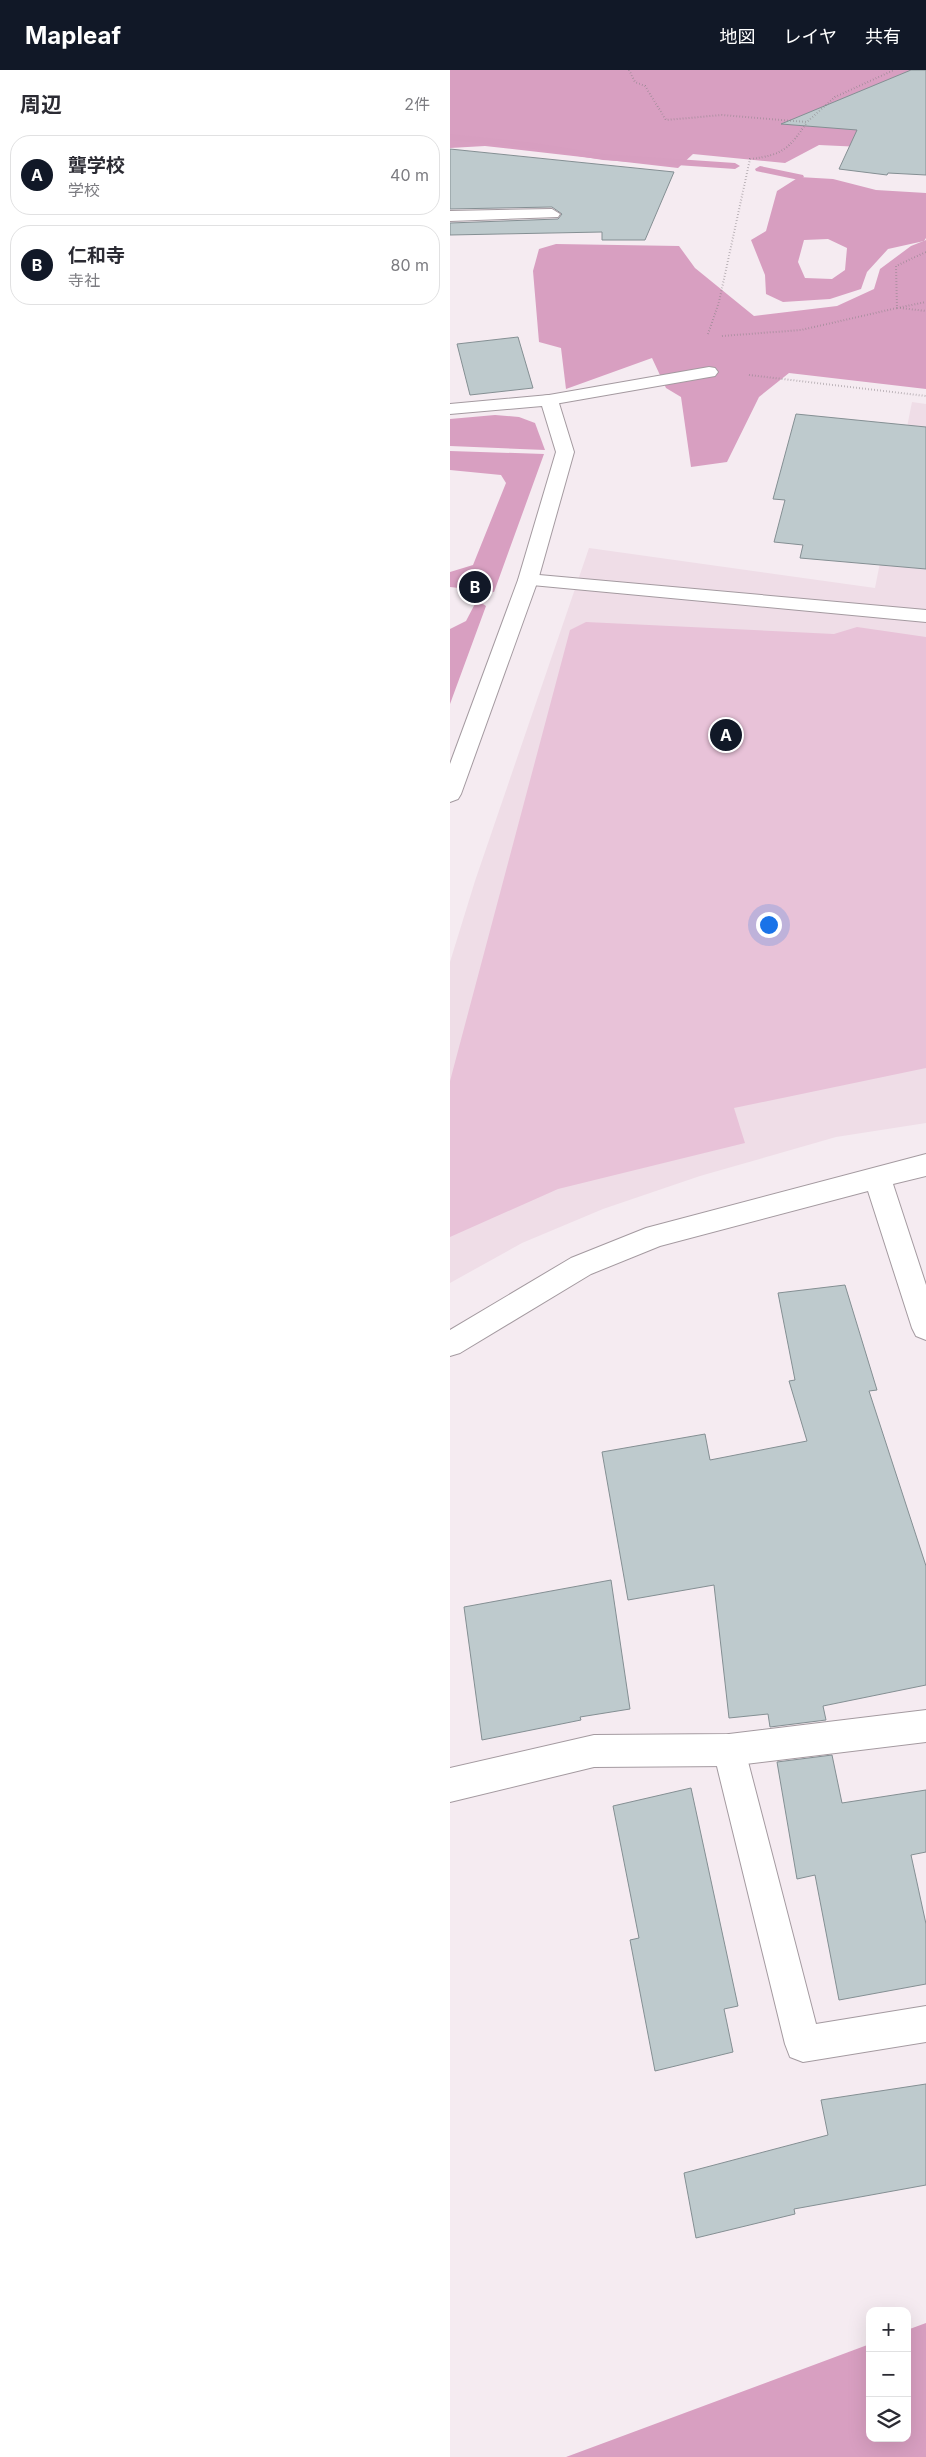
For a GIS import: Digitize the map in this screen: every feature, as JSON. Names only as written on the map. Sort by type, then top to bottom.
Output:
[{"type":"street","points":[[450,216],[552,214]]},
{"type":"street","points":[[450,409],[549,400],[709,372]]},
{"type":"street","points":[[450,794],[528,580],[565,452],[549,400]]},
{"type":"street","points":[[528,580],[926,616]]},
{"type":"street","points":[[450,1344],[581,1266],[656,1236],[926,1165]]},
{"type":"street","points":[[878,1179],[926,1328]]},
{"type":"street","points":[[450,1785],[594,1751],[729,1750],[926,1726]]},
{"type":"street","points":[[729,1750],[803,2044],[926,2024]]},
{"type":"path","points":[[629,70],[634,82],[645,86],[666,120],[722,115],[807,122]]},
{"type":"path","points":[[894,70],[835,96],[807,122],[790,149],[774,156],[750,159],[719,302],[706,337],[801,330],[926,302]]},
{"type":"path","points":[[897,308],[896,266],[926,252]]},
{"type":"path","points":[[897,308],[926,311]]},
{"type":"path","points":[[709,372],[926,396]]},
{"type":"shaded area","points":[[450,70],[926,70],[926,150],[819,145],[785,163],[693,154],[678,168],[485,146],[450,148]]},
{"type":"shaded area","points":[[799,177],[833,179],[876,190],[926,193],[926,238],[924,241],[888,249],[867,272],[861,289],[830,299],[783,302],[766,294],[765,275],[751,240],[766,231],[777,191]],"holes":[[[828,239],[847,248],[845,270],[832,279],[805,278],[798,262],[804,240]]]},
{"type":"shaded area","points":[[926,240],[926,389],[789,373],[759,397],[727,462],[691,467],[681,397],[666,388],[652,358],[566,389],[561,348],[539,342],[533,271],[539,249],[556,244],[679,246],[695,268],[754,316],[837,306],[874,289],[880,269],[911,246]]},
{"type":"shaded area","points":[[912,402],[926,404],[926,1123],[836,1137],[700,1176],[603,1209],[522,1243],[450,1283],[450,962],[475,881],[589,548],[875,588]]},
{"type":"shaded area","points":[[495,415],[519,417],[535,423],[545,450],[450,446],[450,419]]},
{"type":"shaded area","points":[[450,451],[544,454],[494,592],[450,587],[450,572],[473,565],[506,483],[501,475],[450,470]]},
{"type":"shaded area","points":[[477,600],[486,606],[450,704],[450,629],[466,621]]},
{"type":"shaded area","points":[[586,622],[834,634],[857,627],[926,637],[926,1068],[734,1108],[745,1143],[558,1189],[450,1237],[450,1081],[570,630]]},
{"type":"shaded area","points":[[926,2323],[926,2457],[566,2457],[866,2345],[866,2442],[911,2442],[911,2329]]},
{"type":"building","points":[[911,70],[926,70],[926,175],[888,173],[887,175],[839,169],[857,130],[781,124]]},
{"type":"building","points":[[450,149],[674,172],[645,240],[602,240],[602,232],[450,235],[450,223],[558,219],[562,214],[552,207],[450,209]]},
{"type":"building","points":[[518,337],[533,388],[470,395],[457,344]]},
{"type":"building","points":[[796,414],[926,427],[926,569],[800,558],[803,545],[774,542],[785,500],[773,499]]},
{"type":"building","points":[[845,1285],[877,1390],[869,1391],[926,1566],[926,1685],[823,1706],[826,1720],[770,1727],[768,1714],[729,1718],[714,1585],[628,1600],[602,1452],[705,1434],[710,1460],[807,1441],[789,1381],[795,1380],[778,1293]]},
{"type":"building","points":[[611,1580],[630,1709],[580,1717],[581,1720],[482,1740],[464,1607]]},
{"type":"building","points":[[832,1755],[842,1803],[926,1790],[926,1852],[911,1855],[926,1924],[926,1984],[839,2000],[815,1875],[797,1879],[777,1762]]},
{"type":"building","points":[[691,1788],[738,2006],[724,2009],[733,2052],[655,2071],[630,1940],[639,1938],[613,1806]]},
{"type":"building","points":[[926,2084],[926,2185],[794,2209],[795,2214],[696,2238],[684,2173],[828,2135],[821,2100]]},
{"type":"waterway","points":[[450,137],[535,146],[603,157],[735,166]]},
{"type":"waterway","points":[[760,169],[799,177]]},
{"type":"place","name":"仁和寺","points":[[475,587]]},
{"type":"place","name":"聾学校","points":[[726,735]]}]
